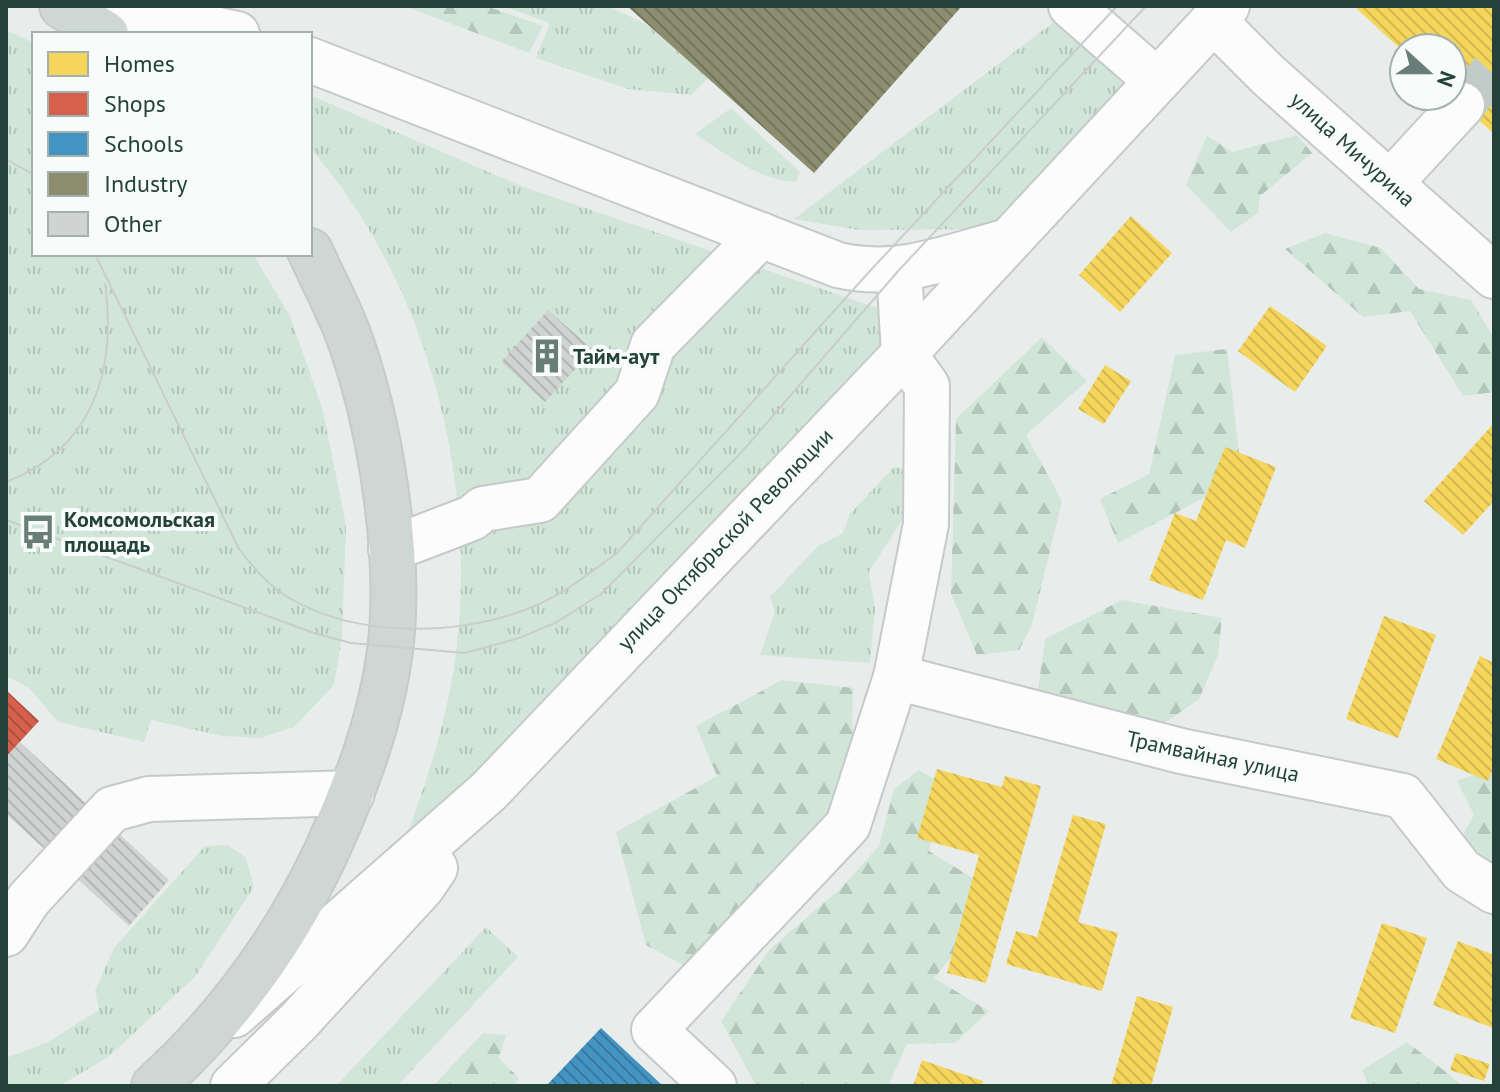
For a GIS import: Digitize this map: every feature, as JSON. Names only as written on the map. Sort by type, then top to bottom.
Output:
[{"type":"main road","points":[[62,6],[103,32]]},
{"type":"main road","points":[[154,1086],[198,1046],[274,951],[306,894],[352,793],[367,754],[386,673],[391,627],[391,549],[382,468],[367,397],[346,329],[312,255]]},
{"type":"street","points":[[106,6],[228,32]]},
{"type":"street","points":[[1071,6],[1157,81]]},
{"type":"street","name":"улица Октябрьской Революции","points":[[198,1046],[489,791],[904,354],[1221,13]]},
{"type":"street","name":"улица Мичурина","points":[[1221,13],[1268,75],[1494,276]]},
{"type":"street","points":[[312,61],[838,265],[869,272],[899,270],[1005,242]]},
{"type":"street","points":[[1391,182],[1456,112]]},
{"type":"street","points":[[391,549],[472,518],[483,509],[540,500],[637,393],[653,345],[761,235]]},
{"type":"street","points":[[714,1086],[654,1030],[848,825],[896,677],[926,524],[927,386],[904,354],[899,270]]},
{"type":"street","name":"Трамвайная улица","points":[[896,677],[1181,751],[1403,796],[1462,871],[1494,891]]},
{"type":"street","points":[[233,1086],[298,1022],[422,887],[489,791]]},
{"type":"street","points":[[6,934],[29,899],[112,809],[149,799],[352,793]]},
{"type":"green space","points":[[404,6],[486,6],[543,26],[529,53]]},
{"type":"green space","points":[[503,6],[608,6],[646,24],[708,78],[691,95],[628,89],[536,58],[550,23]]},
{"type":"green space","points":[[1059,18],[1125,83],[995,229],[858,230],[794,219]]},
{"type":"green space","name":"Комсомольская площадь","points":[[6,30],[32,42],[32,256],[254,256],[290,316],[323,411],[346,525],[342,638],[334,685],[294,727],[260,738],[222,736],[151,720],[144,742],[58,722],[29,688],[6,676]]},
{"type":"green space","points":[[312,96],[521,186],[886,311],[892,337],[394,869],[431,763],[452,681],[461,587],[459,519],[450,452],[435,385],[413,321],[385,259],[351,201],[312,151]]},
{"type":"green space","points":[[731,108],[800,172],[796,182],[756,171],[695,134]]},
{"type":"green space","points":[[1297,135],[1312,153],[1260,196],[1258,213],[1231,232],[1186,185],[1207,136],[1232,152]]},
{"type":"green space","points":[[1325,233],[1381,248],[1419,289],[1471,300],[1494,338],[1494,392],[1463,396],[1410,311],[1363,317],[1285,249]]},
{"type":"green space","points":[[1042,337],[1087,381],[1026,435],[1062,501],[1032,625],[1019,650],[977,655],[951,594],[956,419]]},
{"type":"green space","points":[[1227,349],[1242,478],[1118,543],[1100,499],[1149,474],[1175,355]]},
{"type":"green space","points":[[894,467],[919,472],[906,514],[869,572],[875,609],[870,663],[760,655],[775,612],[770,597],[818,546],[843,533],[849,515]]},
{"type":"green space","points":[[1122,600],[1222,618],[1218,655],[1199,699],[1149,734],[1037,697],[1045,639]]},
{"type":"green space","points":[[782,680],[853,688],[852,726],[862,755],[831,839],[696,972],[646,945],[616,832],[717,776],[696,726]]},
{"type":"green space","points":[[1494,767],[1494,886],[1458,843],[1474,815],[1457,781]]},
{"type":"green space","points":[[919,770],[944,785],[929,851],[979,882],[974,930],[934,978],[989,1011],[955,1043],[907,1044],[888,1086],[756,1086],[721,1021],[769,950],[840,889],[879,846],[894,789]]},
{"type":"green space","points":[[228,845],[246,858],[254,887],[195,977],[107,1058],[59,1086],[6,1086],[6,1058],[48,1042],[99,1010],[95,991],[114,948],[205,846]]},
{"type":"green space","points":[[486,927],[518,957],[397,1086],[336,1086]]},
{"type":"green space","points":[[483,1033],[506,1035],[499,1058],[519,1078],[514,1086],[433,1086]]},
{"type":"green space","points":[[1407,1042],[1460,1083],[1459,1086],[1369,1086],[1362,1070]]},
{"type":"building: Homes","points":[[1359,6],[1494,6],[1494,134],[1468,110],[1468,32],[1388,32],[1388,37],[1357,9]]},
{"type":"building: Homes","points":[[1131,216],[1172,253],[1120,312],[1079,275]]},
{"type":"building: Homes","points":[[1270,306],[1327,346],[1295,392],[1238,351]]},
{"type":"building: Homes","points":[[1105,365],[1131,381],[1104,424],[1078,409]]},
{"type":"building: Homes","points":[[1494,423],[1494,501],[1463,535],[1424,501]]},
{"type":"building: Homes","points":[[1225,447],[1276,467],[1245,548],[1226,540],[1203,600],[1149,580],[1175,513],[1196,521]]},
{"type":"building: Homes","points":[[1384,616],[1436,635],[1398,738],[1346,719]]},
{"type":"building: Homes","points":[[1480,656],[1494,663],[1494,766],[1488,781],[1436,759]]},
{"type":"building: Homes","points":[[937,769],[1002,787],[1005,776],[1041,786],[986,983],[947,973],[979,855],[917,838]]},
{"type":"building: Homes","points":[[1073,815],[1106,824],[1078,922],[1118,933],[1102,991],[1006,964],[1016,931],[1037,937]]},
{"type":"building: Homes","points":[[1382,923],[1427,938],[1395,1033],[1350,1018]]},
{"type":"building: Homes","points":[[1458,941],[1494,955],[1493,1028],[1433,1005]]},
{"type":"building: Homes","points":[[1137,996],[1173,1007],[1151,1086],[1111,1086]]},
{"type":"building: Homes","points":[[1456,1053],[1490,1064],[1484,1081],[1450,1070]]},
{"type":"building: Homes","points":[[922,1060],[983,1081],[982,1086],[913,1086]]},
{"type":"building: Shops","points":[[6,690],[39,721],[6,757]]},
{"type":"building: Schools","points":[[601,1028],[663,1086],[546,1086]]},
{"type":"building: Industry","points":[[627,6],[962,6],[814,173]]},
{"type":"building: Other","name":"Тайм-аут","points":[[548,310],[593,350],[545,402],[501,362]]},
{"type":"building: Other","points":[[20,742],[169,880],[129,926],[6,814],[6,757]]},
{"type":"tunnel","points":[[1468,98],[1494,70]]},
{"type":"tram line","points":[[96,256],[239,549],[269,583],[291,599],[319,612],[380,627],[444,628],[506,616],[557,595],[617,553],[869,272],[1117,6]]},
{"type":"tram line","points":[[6,520],[314,633],[351,643],[465,653],[519,638],[557,622],[601,594],[740,454],[899,270],[1146,6]]},
{"type":"tram line","points":[[6,159],[32,174]]},
{"type":"tram line","points":[[6,482],[36,468],[60,449],[79,428],[93,403],[107,347],[105,284]]},
{"type":"place","name":"Тайм-аут","points":[[547,356]]},
{"type":"place","name":"Комсомольская площадь","points":[[38,532]]}]
